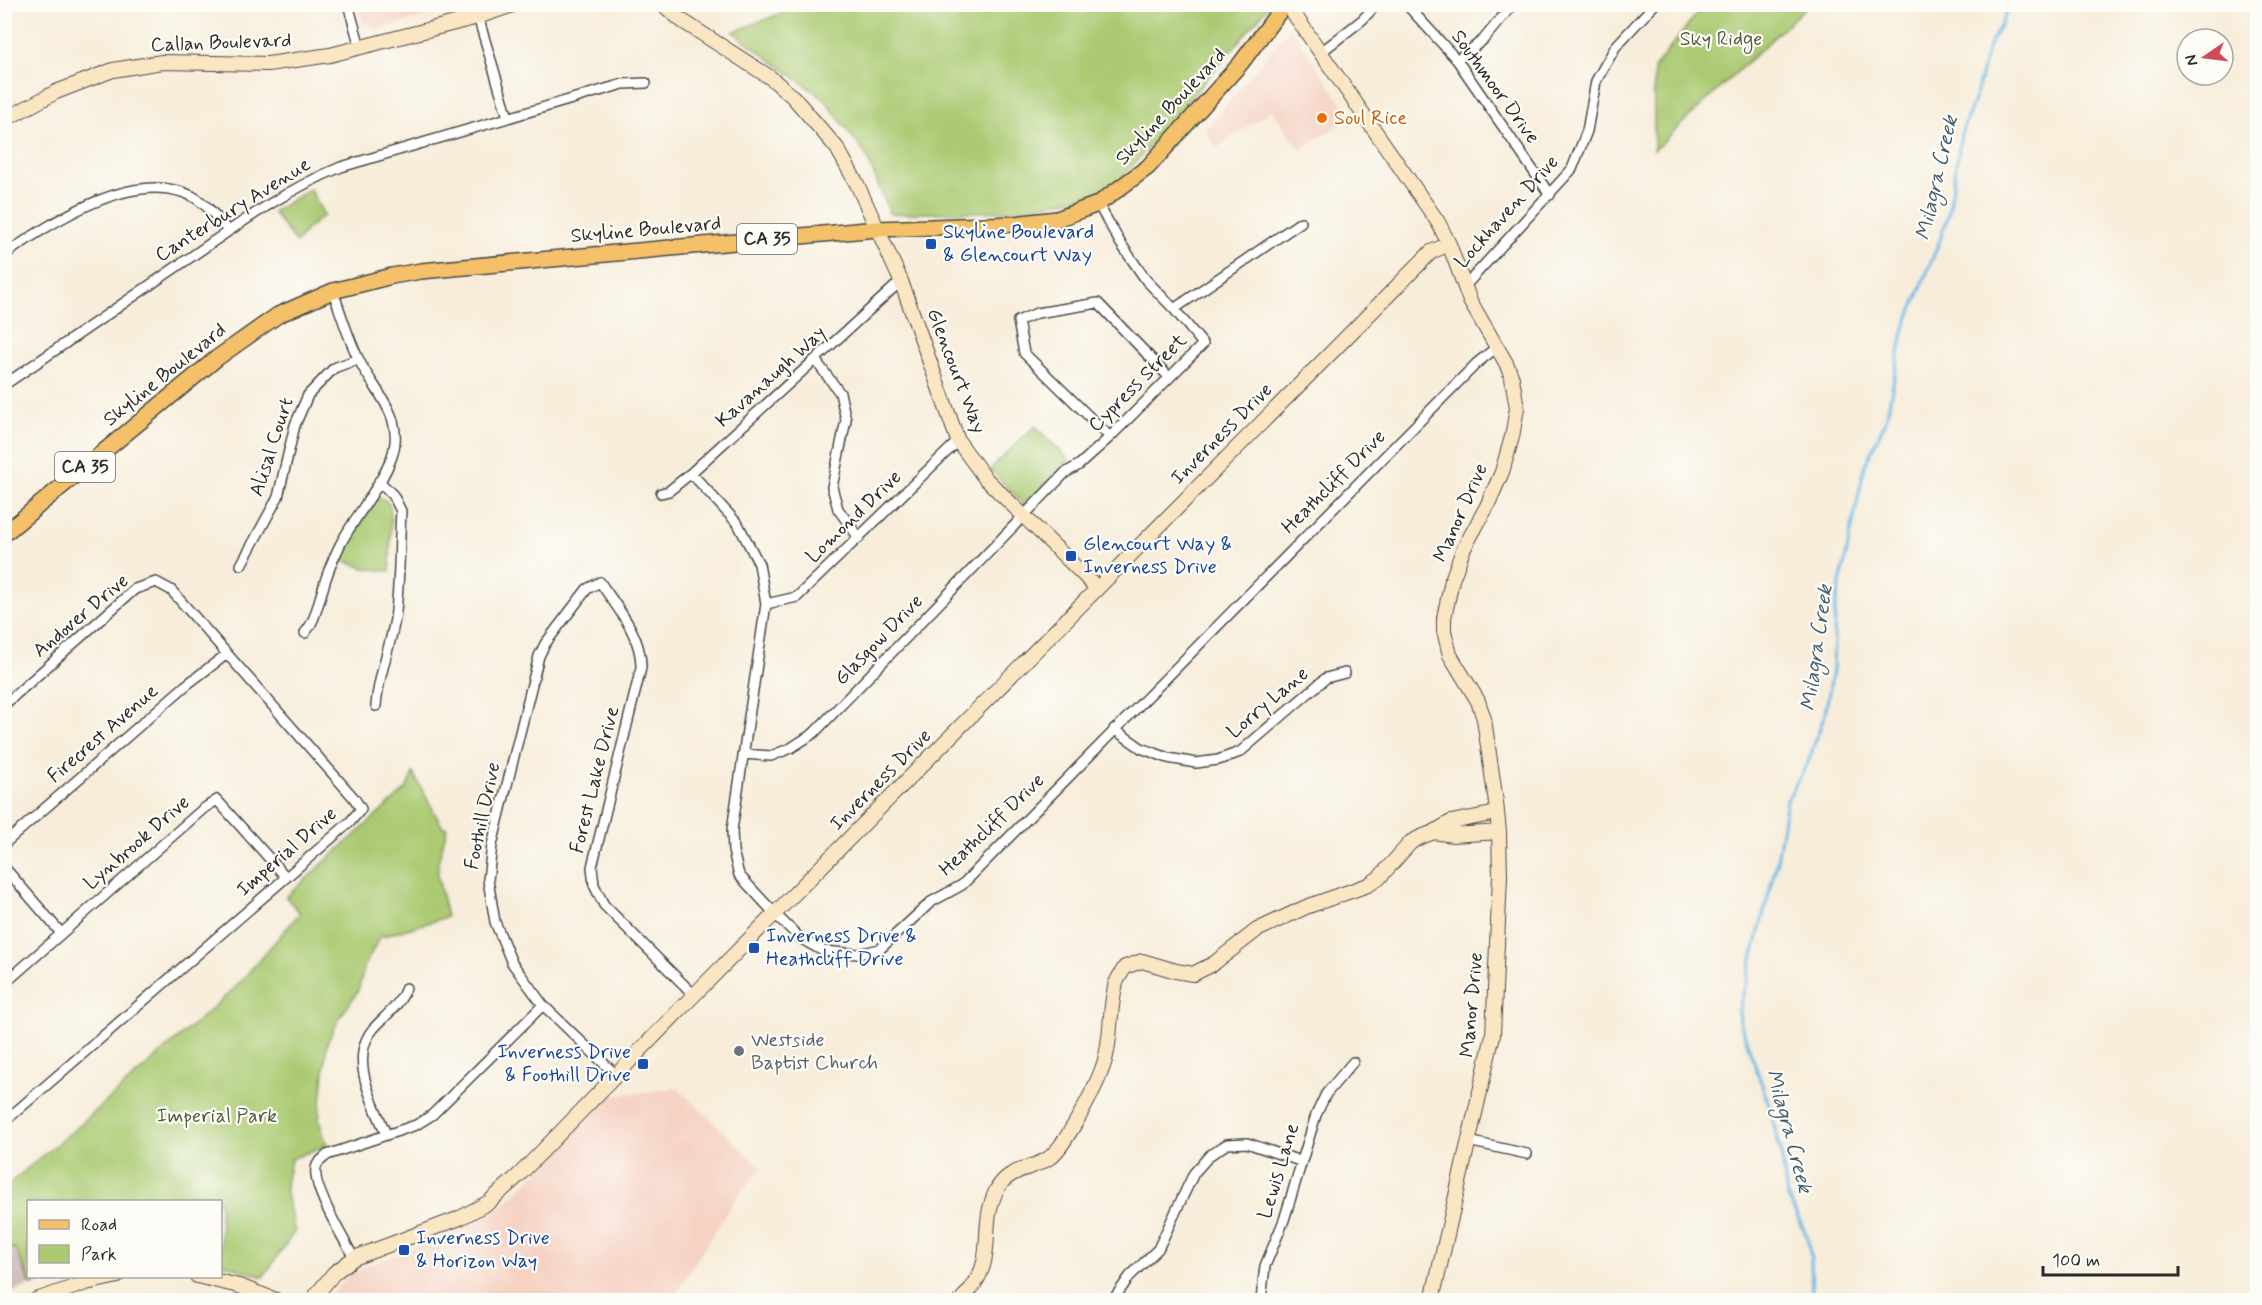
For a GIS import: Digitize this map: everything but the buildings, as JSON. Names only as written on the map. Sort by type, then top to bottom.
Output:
[{"type":"main road","name":"Skyline Boulevard","points":[[4,534],[237,343],[278,315],[333,291],[421,271],[877,229],[1043,221],[1078,213],[1098,204],[1133,180],[1164,151],[1242,63],[1286,4]]},
{"type":"street","points":[[348,4],[360,47]]},
{"type":"street","name":"Callan Boulevard","points":[[4,120],[56,92],[113,70],[162,62],[268,64],[330,55],[478,17],[516,4]]},
{"type":"street","name":"Glencourt Way","points":[[662,4],[681,20],[764,73],[793,97],[837,148],[857,184],[901,281],[958,441],[985,478],[1097,588]]},
{"type":"street","name":"Manor Drive","points":[[1286,4],[1438,222],[1449,244],[1464,287],[1512,378],[1516,408],[1515,422],[1502,472],[1457,565],[1446,602],[1444,631],[1450,656],[1478,700],[1484,718],[1499,832],[1500,876],[1493,1035],[1432,1300]]},
{"type":"street","points":[[1320,52],[1362,20],[1377,4]]},
{"type":"street","name":"Southmoor Drive","points":[[1406,4],[1457,60],[1550,195]]},
{"type":"street","points":[[1457,60],[1483,40],[1513,4]]},
{"type":"street","name":"Lockhaven Drive","points":[[1464,287],[1572,170],[1587,131],[1596,81],[1616,46],[1655,4]]},
{"type":"street","points":[[478,17],[508,117]]},
{"type":"street","name":"Canterbury Avenue","points":[[4,385],[228,231],[281,196],[325,173],[623,84],[646,84]]},
{"type":"street","points":[[4,255],[63,217],[111,197],[139,189],[160,188],[192,196],[209,208],[228,231]]},
{"type":"street","name":"Cypress Street","points":[[1022,516],[1065,473],[1079,465],[1110,437],[1203,344],[1146,280],[1122,246],[1098,204]]},
{"type":"street","points":[[1174,309],[1301,222]]},
{"type":"street","name":"Inverness Drive","points":[[312,1300],[334,1274],[354,1258],[460,1218],[489,1202],[519,1175],[694,995],[776,915],[1431,252],[1449,244]]},
{"type":"street","name":"Kavanaugh Way","points":[[661,493],[669,491],[691,473],[901,281]]},
{"type":"street","points":[[305,633],[313,623],[322,590],[339,547],[392,458],[396,434],[391,413],[383,396],[369,378],[358,358],[333,291]]},
{"type":"street","points":[[1110,437],[1024,353],[1018,321],[1037,313],[1098,303],[1169,377]]},
{"type":"street","name":"Heathcliff Drive","points":[[691,473],[738,524],[759,564],[766,604],[732,830],[733,851],[739,875],[800,938],[823,951],[858,954],[880,949],[931,902],[962,885],[1477,363],[1497,347]]},
{"type":"street","name":"Alisal Court","points":[[241,565],[278,497],[295,425],[308,395],[334,368],[358,358]]},
{"type":"street","points":[[816,361],[840,393],[846,420],[832,487],[838,509],[858,538]]},
{"type":"street","name":"Lomond Drive","points":[[766,604],[797,597],[958,441]]},
{"type":"street","points":[[376,706],[377,687],[388,652],[395,617],[401,511],[393,495],[379,482]]},
{"type":"street","name":"Glasgow Drive","points":[[743,754],[771,756],[791,748],[814,733],[1022,516]]},
{"type":"street","name":"Imperial Drive","points":[[4,1122],[350,822],[361,809],[354,798],[171,590],[156,582]]},
{"type":"street","name":"Andover Drive","points":[[4,705],[135,589],[156,582]]},
{"type":"street","name":"Forest Lake Drive","points":[[600,582],[637,639],[642,654],[641,668],[592,867],[594,885],[604,905],[694,995]]},
{"type":"street","name":"Foothill Drive","points":[[600,582],[587,589],[545,644],[539,656],[492,845],[488,880],[495,922],[512,963],[543,1005],[616,1075]]},
{"type":"street","name":"Firecrest Avenue","points":[[4,844],[184,686],[227,654]]},
{"type":"street","name":"Lorry Lane","points":[[1114,729],[1142,748],[1168,758],[1196,763],[1218,760],[1240,752],[1326,678],[1345,673]]},
{"type":"street","name":"Lynbrook Drive","points":[[4,984],[203,809],[217,800],[285,876]]},
{"type":"street","points":[[961,1300],[973,1288],[984,1268],[991,1206],[997,1189],[1009,1176],[1024,1167],[1048,1158],[1076,1123],[1091,1095],[1105,1060],[1116,983],[1125,967],[1142,961],[1193,974],[1213,964],[1257,930],[1306,907],[1368,885],[1378,878],[1411,842],[1451,822],[1497,813]]},
{"type":"street","points":[[1434,832],[1453,835],[1499,832]]},
{"type":"street","points":[[4,867],[61,933]]},
{"type":"street","points":[[386,1134],[362,1070],[364,1046],[371,1031],[402,1000],[406,988]]},
{"type":"street","points":[[354,1258],[319,1187],[315,1177],[316,1166],[327,1155],[416,1125],[432,1115],[543,1005]]},
{"type":"street","name":"Lewis Lane","points":[[1261,1300],[1265,1266],[1284,1220],[1300,1161],[1316,1115],[1326,1094],[1353,1062]]},
{"type":"street","points":[[1468,1141],[1527,1154]]},
{"type":"street","points":[[1113,1300],[1130,1276],[1158,1249],[1194,1173],[1209,1155],[1227,1144],[1248,1143],[1300,1161]]},
{"type":"street","points":[[36,1300],[86,1283],[109,1278]]},
{"type":"street","points":[[205,1278],[239,1286],[276,1300]]},
{"type":"shaded area","points":[[357,4],[467,5],[377,30],[362,21]]},
{"type":"shaded area","points":[[1290,28],[1351,116],[1301,150],[1272,110],[1217,148],[1205,130]]},
{"type":"shaded area","points":[[678,1088],[761,1168],[733,1202],[672,1300],[325,1300],[352,1272],[473,1223],[494,1211],[514,1195],[610,1096]]},
{"type":"shaded area","points":[[4,1245],[16,1250],[31,1285],[5,1295]]},
{"type":"green space","points":[[802,5],[1270,5],[1122,178],[1100,193],[1016,211],[890,214],[866,155],[825,100],[733,32]]},
{"type":"green space","name":"Sky Ridge","points":[[1704,5],[1808,5],[1654,150],[1654,68]]},
{"type":"green space","points":[[310,189],[324,215],[306,230],[296,243],[273,212]]},
{"type":"green space","points":[[1035,426],[1069,460],[1024,505],[990,469]]},
{"type":"green space","points":[[376,499],[384,499],[391,511],[390,571],[364,568],[342,560],[356,531]]},
{"type":"green space","name":"Imperial Park","points":[[413,773],[442,826],[447,828],[438,862],[438,878],[447,917],[380,937],[365,965],[358,991],[339,1019],[327,1043],[319,1120],[327,1145],[291,1159],[285,1190],[295,1231],[263,1277],[222,1263],[222,1200],[27,1200],[27,1276],[16,1250],[5,1245],[5,1187],[75,1129],[235,988],[300,913],[286,897],[406,789]]},
{"type":"green space","name":"Imperial Park","points":[[28,1278],[51,1278],[31,1285]]},
{"type":"waterway","name":"Milagra Creek","points":[[1812,1300],[1811,1260],[1807,1236],[1787,1195],[1781,1153],[1770,1108],[1740,1022],[1739,1010],[1777,861],[1787,800],[1808,762],[1825,714],[1833,670],[1835,608],[1865,465],[1886,420],[1903,332],[1940,240],[1949,211],[1961,134],[1977,92],[1988,48],[2007,13],[2015,4]]},
{"type":"place","name":"Soul Rice","points":[[1322,118]]},
{"type":"place","name":"Skyline Boulevard & Glencourt Way","points":[[931,244]]},
{"type":"place","name":"Glencourt Way & Inverness Drive","points":[[1071,556]]},
{"type":"place","name":"Inverness Drive & Heathcliff Drive","points":[[754,948]]},
{"type":"place","name":"Westside Baptist Church","points":[[739,1051]]},
{"type":"place","name":"Inverness Drive & Foothill Drive","points":[[643,1064]]},
{"type":"place","name":"Inverness Drive & Horizon Way","points":[[404,1250]]}]
